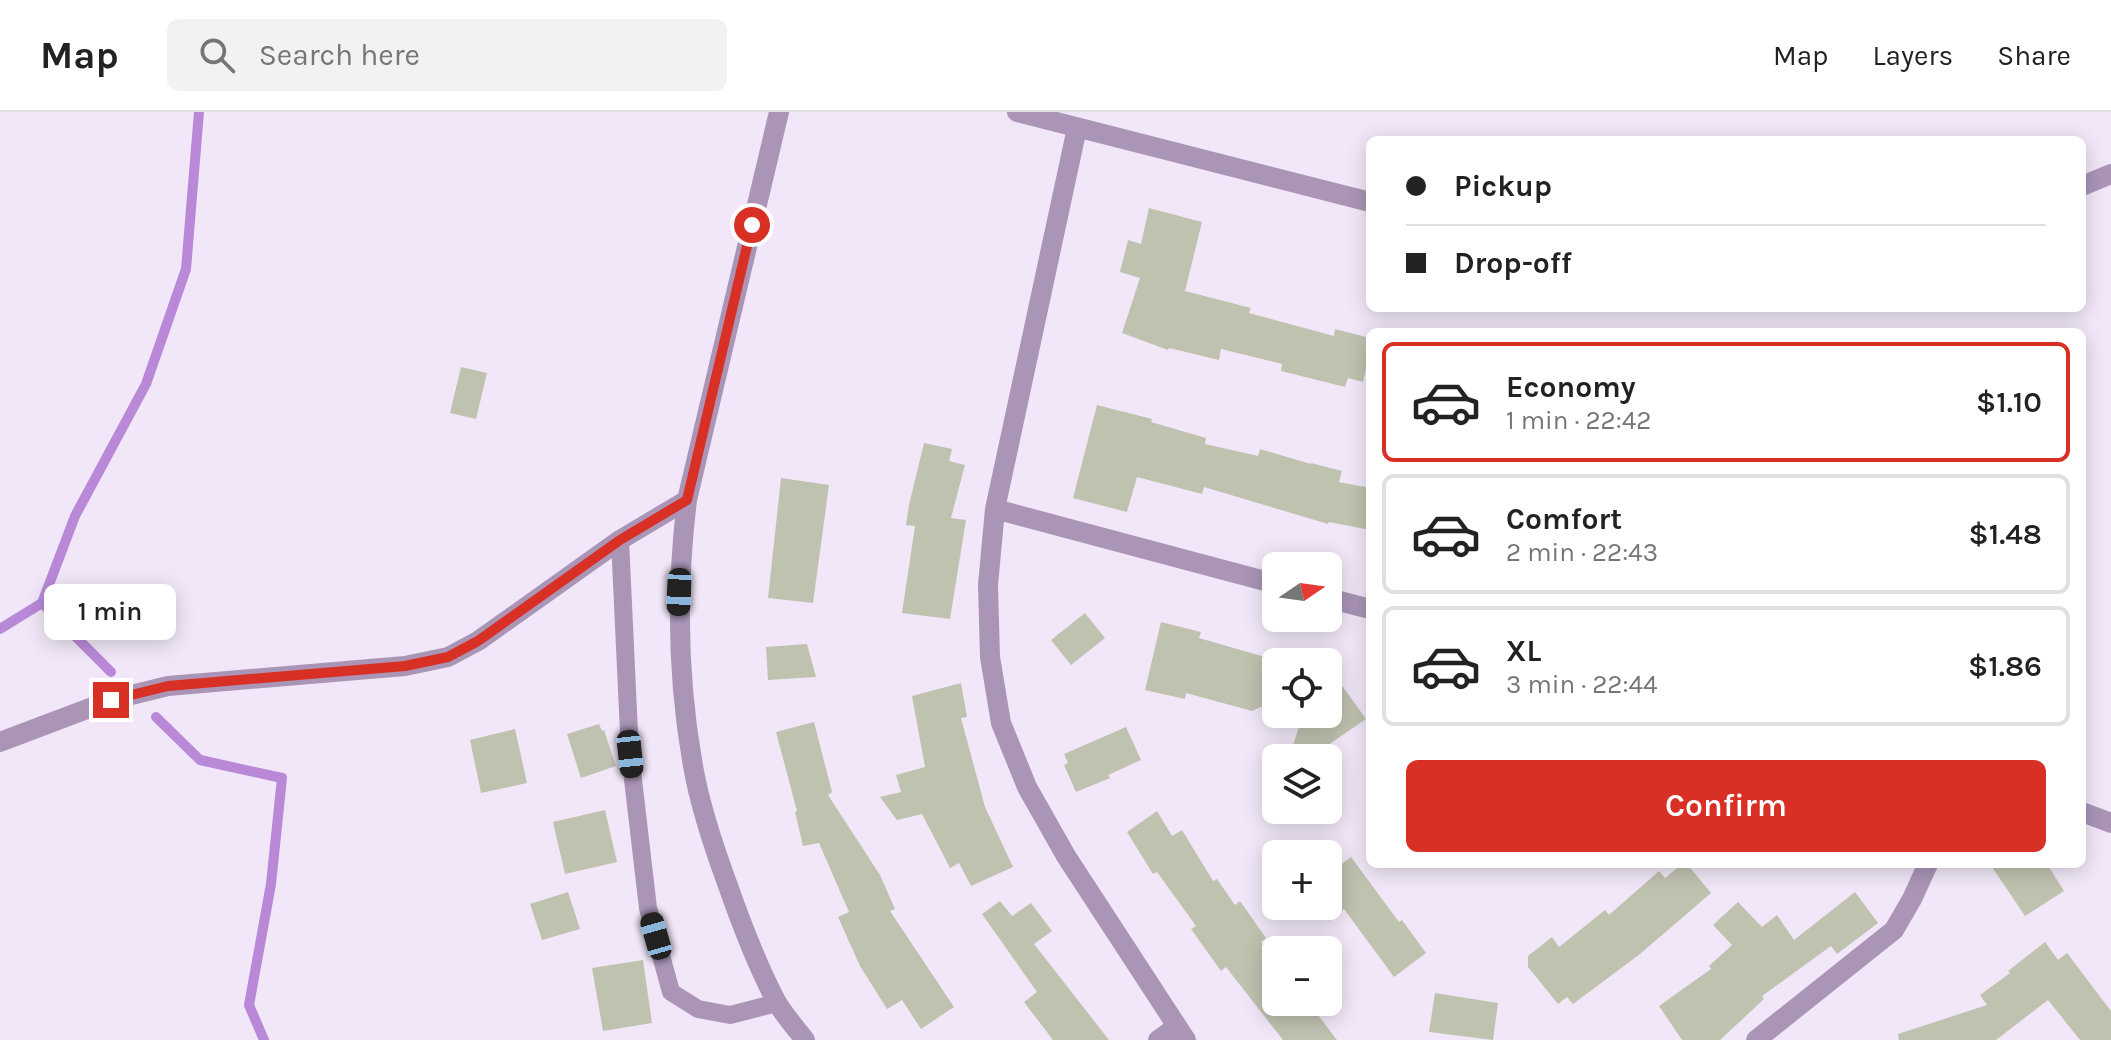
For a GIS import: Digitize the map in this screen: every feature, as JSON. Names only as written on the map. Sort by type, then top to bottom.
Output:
[{"type":"street","points":[[779,112],[687,500],[678,615],[683,691],[693,768],[712,840],[743,931],[777,1003],[805,1040]]},
{"type":"street","points":[[1017,112],[1366,201]]},
{"type":"street","points":[[1077,128],[995,509],[988,585],[990,657],[1001,723],[1027,787],[1066,856],[1181,1034],[1158,1040]]},
{"type":"street","points":[[2086,184],[2111,174]]},
{"type":"street","points":[[0,742],[111,700],[168,686],[405,666],[448,657],[478,641],[620,540],[687,500]]},
{"type":"street","points":[[995,509],[1262,580]]},
{"type":"street","points":[[1342,602],[1366,608]]},
{"type":"street","points":[[2086,814],[2111,823]]},
{"type":"street","points":[[1756,1040],[1894,930],[1926,868]]},
{"type":"lane","points":[[620,540],[633,784],[648,908],[671,992],[698,1009],[730,1015],[777,1003]]},
{"type":"building","points":[[1149,208],[1202,222],[1185,291],[1251,308],[1249,313],[1334,336],[1335,329],[1366,337],[1363,382],[1348,378],[1345,387],[1281,371],[1282,364],[1221,349],[1219,360],[1168,350],[1122,333],[1140,278],[1120,272],[1128,240],[1141,244]]},
{"type":"building","points":[[461,367],[487,373],[476,419],[450,413]]},
{"type":"building","points":[[1097,405],[1152,419],[1151,422],[1206,438],[1205,444],[1258,456],[1260,449],[1342,471],[1339,482],[1366,487],[1366,529],[1328,524],[1204,487],[1202,494],[1137,477],[1127,512],[1073,498]]},
{"type":"building","points":[[924,443],[952,449],[949,461],[965,465],[951,518],[966,520],[950,619],[902,613],[915,526],[906,525]]},
{"type":"building","points":[[781,478],[829,485],[813,603],[768,598]]},
{"type":"building","points":[[1085,613],[1105,638],[1071,665],[1051,640]]},
{"type":"building","points":[[1161,622],[1201,632],[1199,638],[1262,656],[1262,706],[1252,711],[1186,693],[1185,699],[1145,690]]},
{"type":"building","points":[[807,644],[816,677],[768,680],[766,647]]},
{"type":"building","points":[[961,683],[967,717],[961,718],[985,807],[1013,867],[971,886],[959,863],[950,868],[922,814],[897,820],[880,797],[901,792],[896,775],[925,767],[912,696]]},
{"type":"building","points":[[1342,686],[1366,719],[1329,744],[1293,744],[1298,728],[1342,728]]},
{"type":"building","points":[[814,722],[832,792],[828,795],[880,875],[895,909],[890,911],[954,1007],[921,1029],[902,1000],[887,1009],[860,966],[838,917],[849,912],[819,843],[803,846],[776,732]]},
{"type":"building","points":[[599,724],[616,766],[581,778],[567,734]]},
{"type":"building","points":[[1126,727],[1141,760],[1108,775],[1110,778],[1076,792],[1064,765],[1068,763],[1064,754]]},
{"type":"building","points":[[515,729],[527,783],[481,793],[470,740]]},
{"type":"building","points":[[605,810],[617,862],[565,874],[553,822]]},
{"type":"building","points":[[1157,811],[1172,836],[1182,830],[1213,881],[1217,879],[1235,905],[1240,901],[1265,936],[1261,942],[1262,1013],[1226,967],[1221,971],[1191,929],[1196,926],[1157,872],[1153,874],[1127,832]]},
{"type":"building","points":[[1351,857],[1426,953],[1394,977],[1344,909],[1342,910],[1342,864]]},
{"type":"building","points":[[1677,868],[1690,868],[1711,893],[1640,954],[1573,1004],[1567,997],[1558,1004],[1528,967],[1528,956],[1552,937],[1559,947],[1605,910],[1609,915],[1659,871],[1665,878]]},
{"type":"building","points":[[1993,868],[2050,868],[2064,891],[2025,916]]},
{"type":"building","points":[[568,892],[580,929],[542,940],[530,904]]},
{"type":"building","points":[[1855,892],[1878,923],[1837,954],[1831,946],[1762,996],[1764,999],[1720,1040],[1682,1040],[1659,1006],[1711,969],[1709,966],[1732,945],[1713,925],[1738,902],[1762,927],[1777,915],[1794,940]]},
{"type":"building","points":[[1000,901],[1012,916],[1031,903],[1052,931],[1034,944],[1109,1040],[1053,1040],[1024,1002],[1037,992],[982,914]]},
{"type":"building","points":[[2045,942],[2058,960],[2067,953],[2111,1011],[2111,1040],[2080,1040],[2048,1000],[1996,1040],[1899,1040],[1898,1034],[1987,1005],[1980,995]]},
{"type":"building","points":[[643,960],[652,1023],[603,1031],[592,968]]},
{"type":"building","points":[[1435,993],[1498,1003],[1493,1040],[1429,1032]]},
{"type":"building","points":[[1264,1016],[1319,1016],[1337,1040],[1283,1040]]},
{"type":"waterway","points":[[111,672],[42,603],[75,516],[146,384],[186,269],[199,112]]},
{"type":"waterway","points":[[0,629],[42,603]]},
{"type":"waterway","points":[[156,717],[200,760],[282,778],[271,884],[249,1005],[264,1040]]},
{"type":"route","points":[[111,700],[168,686],[405,666],[448,657],[478,641],[620,540],[687,500],[752,225]]}]
